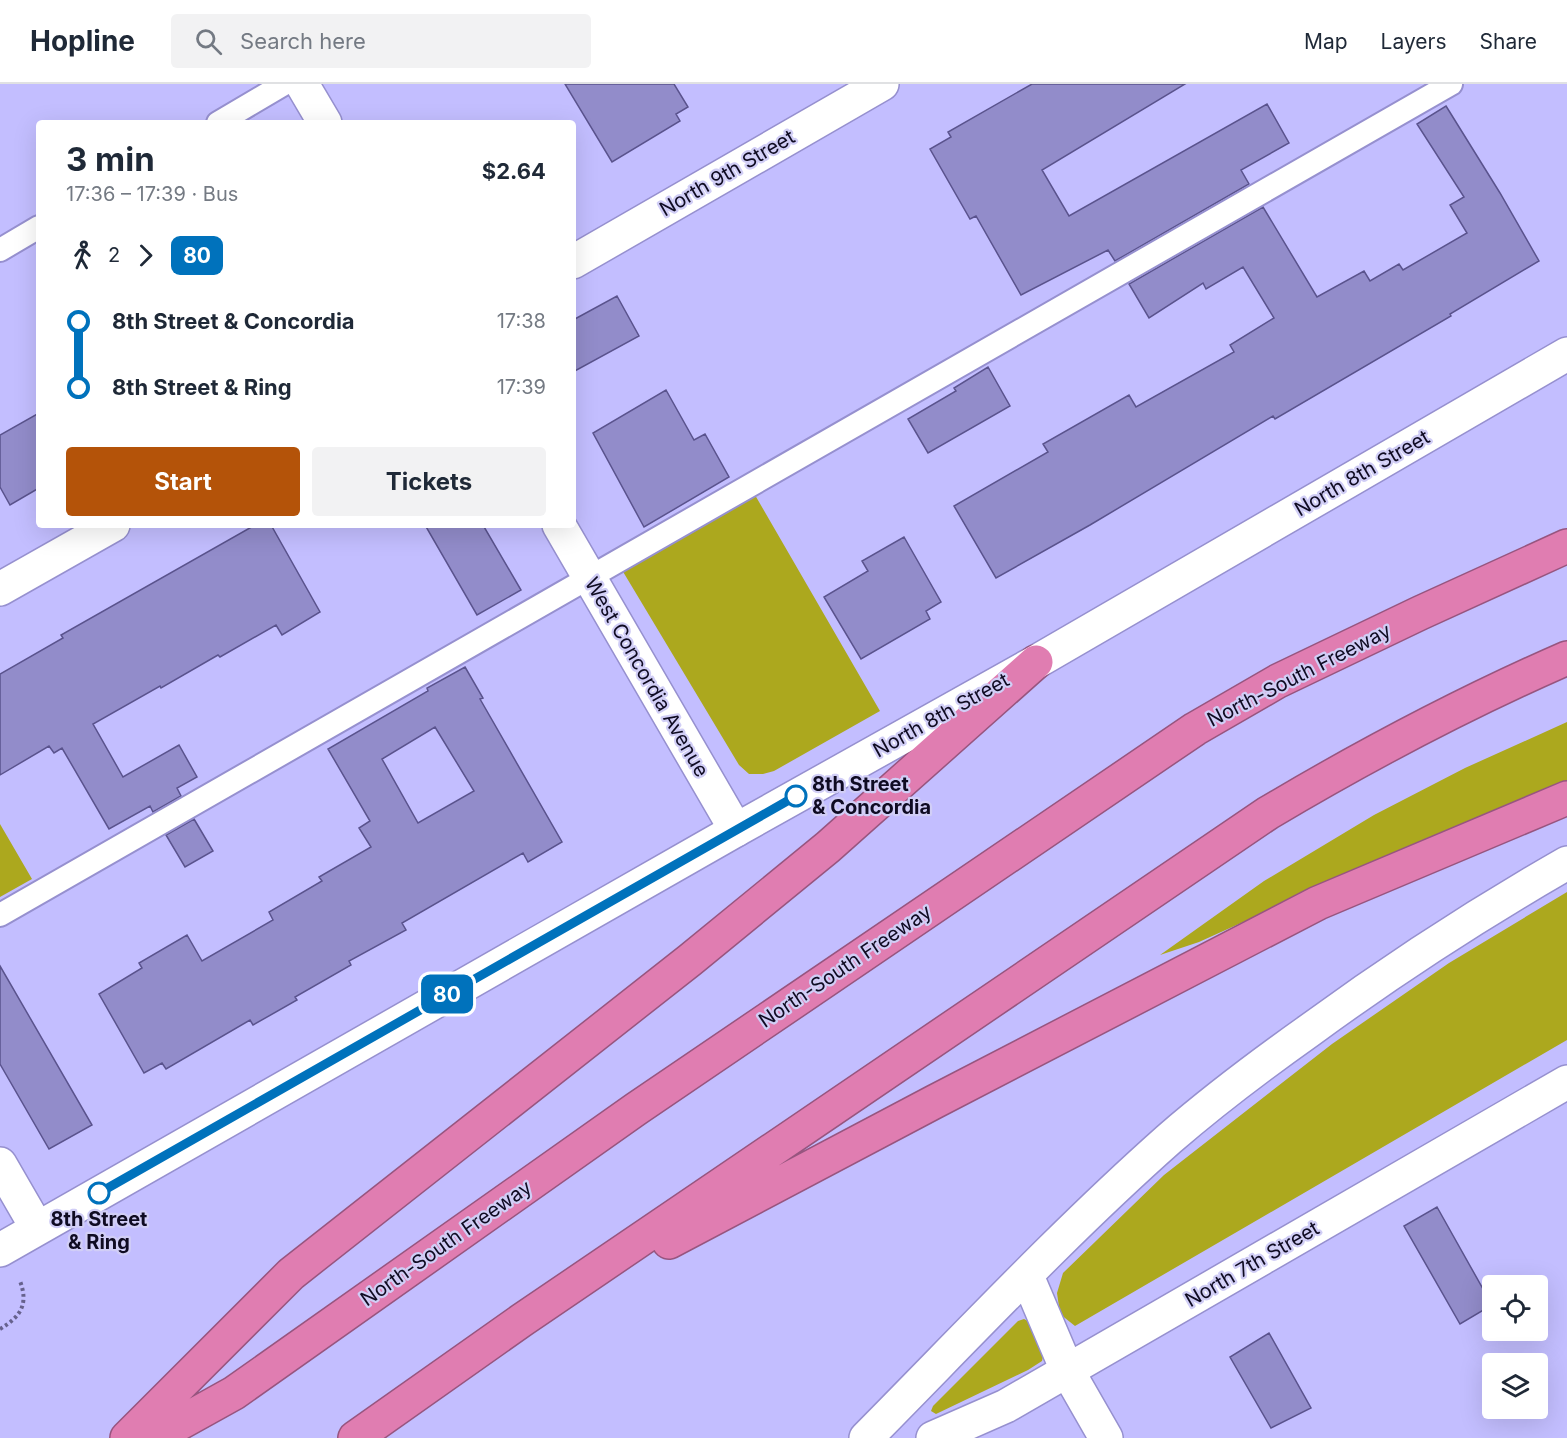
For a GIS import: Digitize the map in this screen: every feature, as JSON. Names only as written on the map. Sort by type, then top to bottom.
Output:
[{"type":"highway","name":"North-South Freeway","points":[[153,1438],[234,1393],[636,1108],[1195,729],[1278,681],[1567,546]]},
{"type":"highway","points":[[355,1438],[522,1320],[1268,813],[1327,778],[1567,658]]},
{"type":"highway","points":[[127,1438],[291,1274],[681,967],[828,847],[1036,662]]},
{"type":"highway","points":[[522,1320],[923,1107],[1318,903],[1567,798]]},
{"type":"street","points":[[302,84],[323,120]]},
{"type":"street","name":"North 9th Street","points":[[576,260],[882,84]]},
{"type":"street","name":"North 8th Street","points":[[9,1262],[37,1228],[1036,662],[1567,354]]},
{"type":"street","points":[[0,589],[108,528]]},
{"type":"street","name":"West Concordia Avenue","points":[[561,528],[736,830]]},
{"type":"street","points":[[866,1438],[1103,1199],[1171,1138],[1251,1072],[1372,985],[1507,897],[1567,863]]},
{"type":"street","name":"North 7th Street","points":[[933,1438],[1006,1406],[1567,1082]]},
{"type":"street","points":[[0,1164],[37,1228]]},
{"type":"street","points":[[1027,1276],[1067,1370],[1106,1438]]},
{"type":"lane","points":[[223,120],[284,84]]},
{"type":"lane","points":[[0,915],[1451,84]]},
{"type":"lane","points":[[0,249],[36,229]]},
{"type":"path","points":[[0,1329],[19,1315],[24,1301],[24,1290],[9,1262]]},
{"type":"shaded area","points":[[755,495],[880,711],[774,771],[763,774],[749,774],[739,765],[622,570]]},
{"type":"shaded area","points":[[1567,722],[1567,781],[1199,942],[1160,955],[1264,881],[1374,815],[1465,768]]},
{"type":"shaded area","points":[[0,824],[32,879],[0,897]]},
{"type":"shaded area","points":[[1567,892],[1567,1040],[1075,1326],[1060,1314],[1057,1293],[1063,1273],[1164,1175],[1332,1044],[1449,963]]},
{"type":"shaded area","points":[[1024,1319],[1030,1322],[1044,1353],[1042,1361],[936,1414],[931,1411],[933,1406],[1018,1321]]},
{"type":"building","points":[[565,84],[674,84],[688,107],[676,114],[680,121],[612,162]]},
{"type":"building","points":[[1032,84],[1185,84],[1042,170],[1069,216],[1267,104],[1289,143],[1241,170],[1249,184],[1115,261],[1108,250],[1021,295],[976,216],[970,219],[930,149],[951,137],[948,132]]},
{"type":"building","points":[[1446,106],[1539,261],[1450,314],[1451,316],[1275,419],[1273,416],[996,578],[954,506],[1048,452],[1043,444],[1129,395],[1136,407],[1234,352],[1230,345],[1274,318],[1243,267],[1206,289],[1203,283],[1149,318],[1129,284],[1263,207],[1317,297],[1364,271],[1370,281],[1399,264],[1403,270],[1467,233],[1450,205],[1464,197],[1417,124]]},
{"type":"building","points":[[617,296],[639,336],[576,370],[576,318]]},
{"type":"building","points":[[988,367],[1010,406],[928,453],[908,419],[956,391],[954,388]]},
{"type":"building","points":[[666,390],[694,440],[705,434],[729,477],[644,527],[593,433]]},
{"type":"building","points":[[36,415],[36,490],[10,505],[0,487],[0,435]]},
{"type":"building","points":[[250,528],[273,528],[320,612],[282,635],[276,625],[93,724],[123,777],[179,745],[197,777],[177,788],[181,796],[153,812],[150,806],[109,829],[62,748],[54,753],[49,746],[0,775],[0,674],[63,638],[61,635]]},
{"type":"building","points":[[427,528],[485,528],[521,590],[477,615]]},
{"type":"building","points":[[904,537],[941,602],[926,611],[930,619],[861,659],[824,597],[868,571],[862,561]]},
{"type":"building","points":[[465,667],[483,698],[480,699],[562,842],[528,862],[523,853],[402,923],[406,930],[349,961],[351,965],[295,997],[297,1000],[253,1025],[250,1020],[166,1069],[162,1063],[144,1073],[99,994],[142,968],[139,963],[187,935],[202,961],[273,920],[269,912],[322,881],[319,877],[371,847],[359,828],[370,821],[328,749],[428,691],[427,688]],"holes":[[[435,727],[474,791],[418,823],[382,759]]]},
{"type":"building","points":[[194,819],[213,851],[185,867],[166,835]]},
{"type":"building","points":[[0,966],[92,1125],[49,1149],[0,1064]]},
{"type":"building","points":[[1437,1207],[1482,1287],[1482,1311],[1460,1324],[1404,1226]]},
{"type":"building","points":[[1269,1333],[1311,1408],[1271,1428],[1230,1357]]},
{"type":"bus line","name":"80","points":[[99,1193],[796,796]]},
{"type":"place","name":"8th Street & Concordia","points":[[796,796]]},
{"type":"place","name":"8th Street & Ring","points":[[99,1193]]}]
